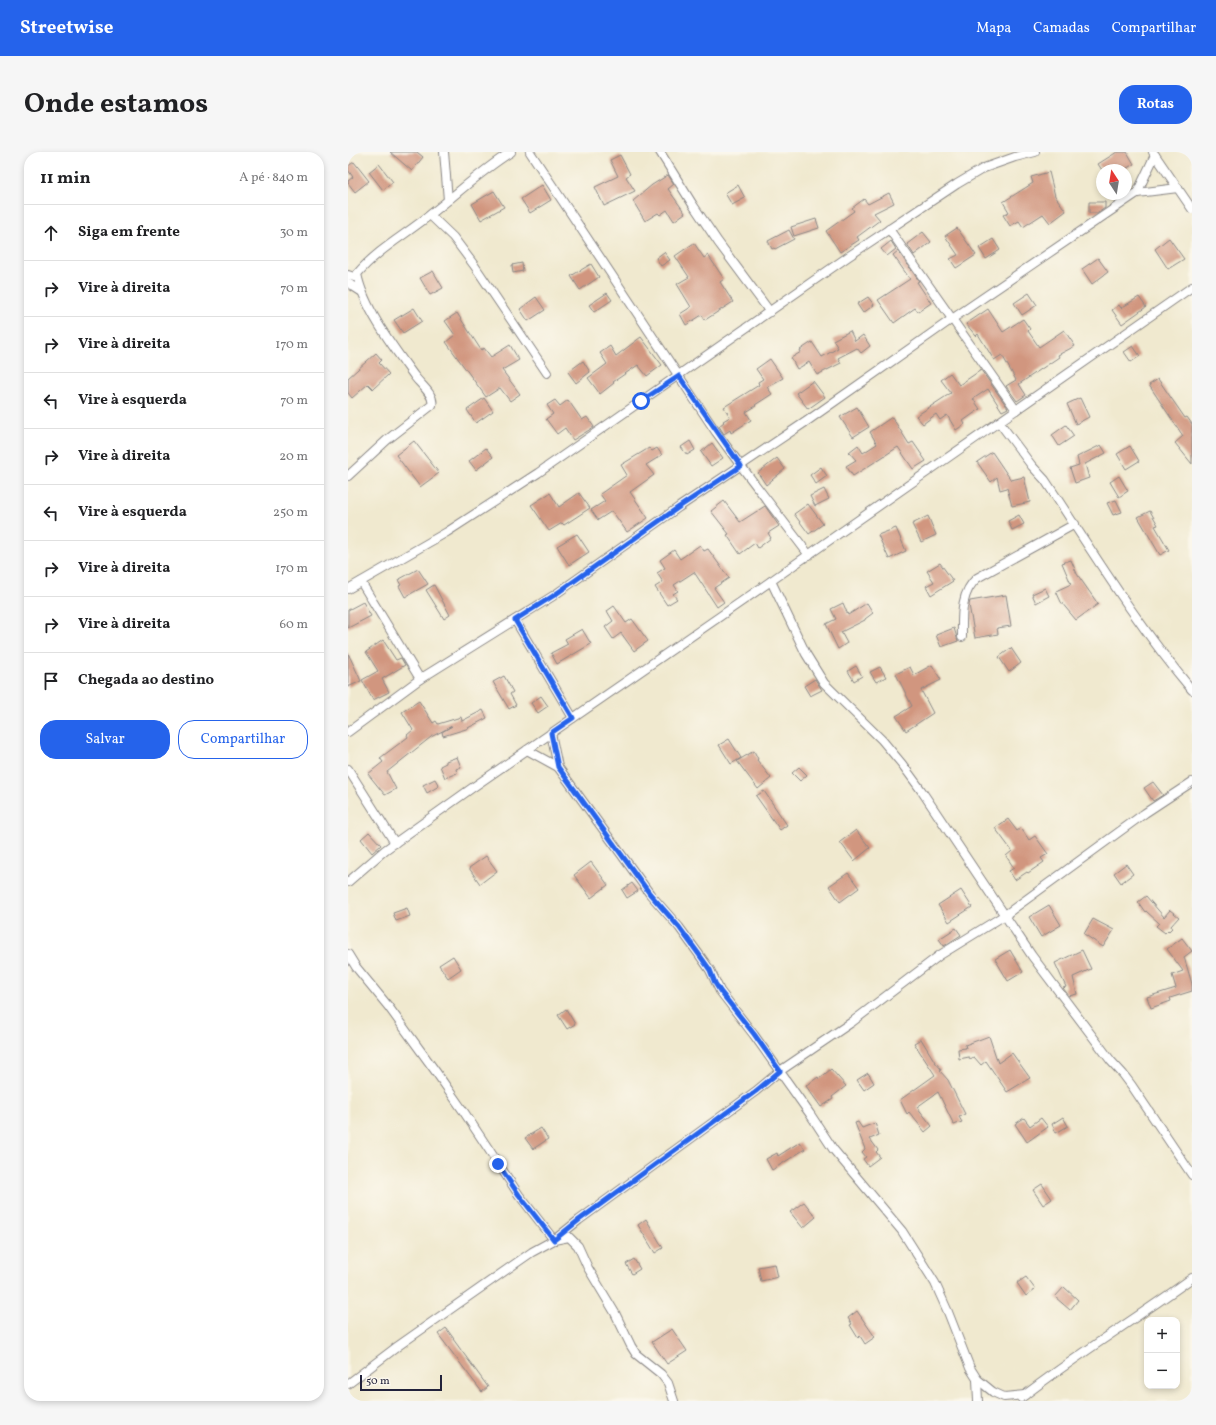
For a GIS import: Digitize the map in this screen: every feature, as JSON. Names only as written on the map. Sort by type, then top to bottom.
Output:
[{"type":"street","points":[[444,152],[448,200]]},
{"type":"street","points":[[351,278],[382,250],[430,215],[472,180],[511,152]]},
{"type":"street","points":[[530,152],[679,376],[741,466],[808,555]]},
{"type":"street","points":[[660,152],[718,242],[770,312]]},
{"type":"street","points":[[348,589],[447,532],[538,473],[889,229],[957,184],[984,168],[1015,157],[1035,152]]},
{"type":"street","points":[[1154,154],[1192,209]]},
{"type":"street","points":[[1137,194],[1154,154]]},
{"type":"street","points":[[348,732],[420,679],[553,596],[679,507],[741,466],[952,319],[1137,194],[1178,188]]},
{"type":"street","points":[[430,215],[454,237],[546,373]]},
{"type":"street","points":[[889,229],[1016,410]]},
{"type":"street","points":[[348,476],[391,436],[434,401],[433,397],[419,382],[394,347],[362,292],[351,278]]},
{"type":"street","points":[[351,278],[362,292]]},
{"type":"street","points":[[348,882],[395,843],[551,733],[1192,287]]},
{"type":"street","points":[[999,422],[1032,466],[1045,480],[1121,595],[1173,668],[1192,690]]},
{"type":"street","points":[[962,637],[962,616],[967,590],[977,578],[1075,524]]},
{"type":"street","points":[[771,581],[806,654],[824,683],[882,740],[902,764],[1032,956],[1111,1061],[1132,1086],[1192,1175]]},
{"type":"street","points":[[361,582],[420,679]]},
{"type":"street","points":[[515,620],[573,718]]},
{"type":"street","points":[[551,733],[558,767],[650,894],[679,927],[698,953],[710,970],[720,991],[754,1034],[833,1149],[902,1231],[928,1270],[948,1312],[970,1368],[977,1379],[985,1387],[1004,1397],[1025,1395]]},
{"type":"street","points":[[527,750],[558,767]]},
{"type":"street","points":[[348,769],[395,843]]},
{"type":"street","points":[[348,1384],[398,1346],[508,1268],[554,1240],[579,1220],[756,1091],[780,1071],[840,1030],[940,955],[1005,915],[1145,813],[1192,782]]},
{"type":"street","points":[[348,954],[356,967],[388,1006],[436,1072],[519,1195],[554,1240]]},
{"type":"street","points":[[554,1240],[569,1237],[578,1246],[588,1268],[615,1312],[627,1340],[636,1354],[661,1374],[668,1383],[674,1401]]},
{"type":"street","points":[[1018,1401],[1099,1342],[1192,1278]]},
{"type":"street","points":[[977,1379],[978,1401]]},
{"type":"building","points":[[390,152],[417,152],[423,157],[412,171]]},
{"type":"building","points":[[1117,152],[1127,152],[1134,164],[1132,165],[1098,164]]},
{"type":"building","points":[[620,155],[630,174],[626,177],[635,191],[604,206],[595,187],[618,176],[610,160]]},
{"type":"building","points":[[354,162],[369,181],[355,192],[348,183],[348,181],[353,177],[348,170],[348,166]]},
{"type":"building","points":[[379,164],[393,182],[383,190],[369,172]]},
{"type":"building","points":[[1049,172],[1055,196],[1066,211],[1050,223],[1043,214],[1023,227],[1019,221],[1010,226],[1003,215],[1009,212],[1003,202],[1033,183],[1031,177]]},
{"type":"building","points":[[668,175],[674,184],[668,189],[685,213],[674,221],[667,210],[660,215],[658,213],[645,221],[633,201],[652,185]]},
{"type":"building","points":[[542,185],[551,200],[530,213],[521,199]]},
{"type":"building","points":[[738,185],[745,198],[732,205],[725,193]]},
{"type":"building","points":[[494,191],[504,207],[481,220],[472,204]]},
{"type":"building","points":[[889,193],[894,203],[874,213],[880,220],[857,237],[859,240],[840,252],[826,231],[854,211],[852,208],[864,199],[868,204]]},
{"type":"building","points":[[1089,202],[1105,202],[1105,208],[1098,213],[1089,213]]},
{"type":"building","points":[[816,219],[819,228],[794,236],[791,227]]},
{"type":"building","points":[[957,228],[976,255],[956,268],[950,259],[958,255],[945,236]]},
{"type":"building","points":[[789,230],[794,239],[775,249],[772,249],[768,241]]},
{"type":"building","points":[[923,232],[931,242],[914,255],[907,244]]},
{"type":"building","points":[[1169,238],[1184,259],[1168,269],[1155,249]]},
{"type":"building","points":[[993,239],[1000,250],[986,259],[979,248]]},
{"type":"building","points":[[891,241],[896,249],[887,256],[881,249]]},
{"type":"building","points":[[694,243],[704,258],[708,255],[724,279],[720,282],[733,302],[705,320],[702,315],[686,325],[680,314],[691,307],[677,284],[689,277],[675,256]]},
{"type":"building","points":[[898,251],[919,281],[917,282],[931,303],[918,312],[915,308],[894,323],[878,300],[910,279],[893,255]]},
{"type":"building","points":[[664,252],[670,260],[661,266],[656,258]]},
{"type":"building","points":[[1098,258],[1108,272],[1092,284],[1082,269]]},
{"type":"building","points":[[522,263],[523,271],[513,273],[512,265]]},
{"type":"building","points":[[591,264],[599,277],[580,290],[571,276]]},
{"type":"building","points":[[433,271],[443,288],[430,295],[420,278]]},
{"type":"building","points":[[607,293],[612,300],[594,312],[589,305]]},
{"type":"building","points":[[1029,293],[1037,305],[1022,315],[1014,303]]},
{"type":"building","points":[[536,297],[545,310],[528,321],[520,309]]},
{"type":"building","points":[[868,297],[874,305],[863,313],[857,304]]},
{"type":"building","points":[[1139,297],[1146,307],[1122,324],[1112,310],[1119,305],[1121,308]]},
{"type":"building","points":[[414,308],[422,321],[403,333],[394,320]]},
{"type":"building","points":[[988,309],[1003,332],[1023,319],[1030,329],[1028,331],[1039,347],[1064,330],[1075,346],[1058,355],[1059,357],[1019,384],[1026,395],[1017,401],[1006,386],[1016,380],[1002,355],[994,360],[978,334],[976,336],[966,324]]},
{"type":"building","points":[[457,313],[481,350],[484,348],[491,357],[510,345],[519,360],[502,370],[520,394],[510,401],[500,388],[486,397],[446,342],[455,335],[445,321]]},
{"type":"building","points":[[850,331],[855,341],[863,335],[870,346],[861,353],[857,348],[838,358],[841,363],[817,375],[809,362],[797,369],[791,358],[801,352],[800,350],[812,342],[822,357],[838,348],[833,340]]},
{"type":"building","points":[[641,337],[662,365],[647,376],[638,365],[613,382],[614,383],[600,394],[588,378],[607,364],[600,353],[610,346],[616,356]]},
{"type":"building","points":[[1133,346],[1140,356],[1131,362],[1124,352]]},
{"type":"building","points":[[376,353],[382,360],[379,363],[389,374],[373,389],[368,384],[352,398],[348,393],[348,378]]},
{"type":"building","points":[[770,359],[783,378],[767,387],[772,394],[746,412],[751,420],[731,433],[730,430],[724,434],[719,426],[724,422],[723,421],[730,417],[724,407],[759,385],[758,382],[763,379],[756,369]]},
{"type":"building","points":[[583,361],[590,372],[576,383],[568,372]]},
{"type":"building","points":[[981,370],[1008,408],[1002,411],[988,389],[973,399],[980,409],[963,421],[965,424],[956,430],[947,415],[940,420],[936,414],[923,424],[916,416],[951,393],[941,380],[950,373],[959,385]]},
{"type":"building","points":[[1158,379],[1185,418],[1187,417],[1192,424],[1192,464],[1175,443],[1183,436],[1149,385]]},
{"type":"building","points":[[813,381],[825,397],[808,409],[796,393]]},
{"type":"building","points":[[484,398],[493,411],[476,423],[467,410]]},
{"type":"building","points":[[1080,398],[1089,417],[1076,424],[1067,404]]},
{"type":"building","points":[[555,400],[560,406],[568,400],[582,420],[587,417],[594,427],[573,440],[565,428],[557,434],[546,419],[553,414],[547,405]]},
{"type":"building","points":[[857,407],[869,427],[853,437],[840,417]]},
{"type":"building","points":[[892,417],[909,444],[913,442],[926,461],[913,469],[898,447],[853,476],[846,466],[856,460],[849,452],[858,445],[863,453],[877,444],[870,432]]},
{"type":"building","points":[[1066,425],[1074,436],[1059,446],[1052,435]]},
{"type":"building","points":[[414,441],[439,473],[420,487],[396,455]]},
{"type":"building","points":[[690,441],[695,450],[687,455],[681,447]]},
{"type":"building","points":[[712,443],[723,458],[711,466],[701,452]]},
{"type":"building","points":[[1101,445],[1106,453],[1085,464],[1089,478],[1075,483],[1070,468],[1079,465],[1077,457]]},
{"type":"building","points":[[1130,446],[1139,461],[1126,469],[1117,454]]},
{"type":"building","points":[[486,448],[493,457],[476,470],[469,461]]},
{"type":"building","points":[[649,448],[652,451],[657,448],[662,455],[646,465],[654,475],[630,492],[648,518],[627,532],[612,511],[598,520],[591,510],[605,501],[600,494],[627,475],[621,465]]},
{"type":"building","points":[[992,452],[1011,480],[1024,477],[1030,502],[1012,506],[1007,488],[1000,490],[997,477],[991,482],[977,462]]},
{"type":"building","points":[[777,458],[785,469],[766,485],[758,473]]},
{"type":"building","points":[[821,467],[827,476],[816,484],[810,475]]},
{"type":"building","points":[[1119,476],[1128,491],[1119,497],[1110,482]]},
{"type":"building","points":[[824,489],[829,499],[815,506],[810,496]]},
{"type":"building","points":[[550,493],[559,507],[579,493],[590,508],[564,525],[562,523],[549,531],[531,505]]},
{"type":"building","points":[[1116,500],[1122,512],[1113,515],[1107,503]]},
{"type":"building","points":[[724,501],[740,522],[765,506],[779,526],[768,533],[771,538],[758,548],[755,543],[740,554],[727,535],[729,534],[711,511]]},
{"type":"building","points":[[808,504],[823,524],[809,534],[794,514]]},
{"type":"building","points":[[1150,511],[1158,525],[1155,526],[1169,550],[1160,555],[1138,517]]},
{"type":"building","points":[[1019,515],[1024,524],[1012,530],[1008,521]]},
{"type":"building","points":[[928,516],[936,535],[921,542],[912,524]]},
{"type":"building","points":[[896,528],[906,551],[889,559],[878,535]]},
{"type":"building","points":[[577,534],[589,552],[569,565],[557,546]]},
{"type":"building","points":[[700,545],[704,551],[708,549],[729,578],[714,588],[724,602],[717,607],[694,572],[674,585],[678,591],[673,594],[677,599],[667,605],[655,587],[663,582],[657,573],[665,568],[660,560],[674,550],[680,559]]},
{"type":"building","points":[[1071,560],[1077,574],[1098,604],[1076,620],[1061,602],[1056,591],[1071,584],[1062,563]]},
{"type":"building","points":[[940,563],[953,581],[931,595],[926,586],[934,582],[927,571]]},
{"type":"building","points":[[418,569],[428,584],[405,597],[399,586],[401,585],[398,580]]},
{"type":"building","points":[[434,585],[450,615],[444,619],[426,590]]},
{"type":"building","points":[[1045,588],[1049,596],[1036,603],[1032,594]]},
{"type":"building","points":[[1006,595],[1011,626],[997,628],[998,634],[975,638],[969,605],[970,601]]},
{"type":"building","points":[[363,602],[371,616],[348,628],[348,610]]},
{"type":"building","points":[[843,603],[848,615],[867,603],[873,613],[865,620],[841,632],[847,643],[838,649],[826,624],[836,619],[831,609]]},
{"type":"building","points":[[614,606],[626,623],[632,619],[648,641],[634,651],[621,633],[613,639],[605,627],[613,621],[607,611]]},
{"type":"building","points":[[954,628],[958,641],[941,647],[936,635]]},
{"type":"building","points":[[582,629],[591,644],[557,664],[551,653],[568,644],[565,639]]},
{"type":"building","points":[[383,640],[396,660],[401,658],[405,665],[382,679],[389,692],[373,700],[362,680],[378,671],[366,652]]},
{"type":"building","points":[[1011,648],[1021,663],[1009,672],[999,657]]},
{"type":"building","points":[[348,653],[361,681],[348,687]]},
{"type":"building","points":[[932,665],[941,680],[921,690],[933,713],[906,731],[896,716],[912,706],[896,674],[910,667],[914,675]]},
{"type":"building","points":[[856,666],[862,676],[854,681],[848,671]]},
{"type":"building","points":[[880,667],[886,677],[876,682],[870,672]]},
{"type":"building","points":[[504,676],[513,692],[510,694],[516,705],[509,709],[493,682]]},
{"type":"building","points":[[815,679],[822,690],[810,696],[804,686]]},
{"type":"building","points":[[541,696],[548,706],[538,713],[531,703]]},
{"type":"building","points":[[419,701],[433,723],[436,721],[438,724],[461,717],[462,721],[483,710],[487,718],[466,729],[443,736],[442,732],[452,726],[431,737],[387,772],[396,789],[385,795],[368,774],[383,762],[380,758],[408,737],[407,735],[413,730],[402,712]]},
{"type":"building","points":[[729,739],[741,758],[731,764],[719,745]]},
{"type":"building","points":[[754,751],[758,759],[757,760],[771,778],[758,789],[737,761]]},
{"type":"building","points":[[457,757],[461,767],[456,769],[457,773],[445,778],[440,766],[446,763],[446,761]]},
{"type":"building","points":[[799,767],[807,775],[800,781],[792,773]]},
{"type":"building","points":[[435,779],[439,786],[427,793],[423,785]]},
{"type":"building","points":[[1153,782],[1163,795],[1153,801],[1144,788]]},
{"type":"building","points":[[764,791],[787,825],[780,830],[756,796]]},
{"type":"building","points":[[1008,819],[1017,831],[1021,828],[1029,840],[1035,836],[1048,854],[1041,858],[1044,862],[1015,880],[1009,871],[1014,868],[1006,856],[1012,851],[995,828]]},
{"type":"building","points":[[856,830],[870,848],[854,861],[840,842]]},
{"type":"building","points":[[369,832],[381,845],[372,853],[361,839]]},
{"type":"building","points":[[486,856],[497,871],[480,884],[469,868]]},
{"type":"building","points":[[591,862],[608,885],[591,898],[574,875]]},
{"type":"building","points":[[1126,864],[1133,874],[1121,883],[1114,873]]},
{"type":"building","points":[[848,873],[859,888],[840,902],[829,886]]},
{"type":"building","points":[[632,883],[638,891],[627,898],[622,890]]},
{"type":"building","points":[[961,890],[972,907],[949,922],[938,905]]},
{"type":"building","points":[[1146,896],[1164,917],[1170,910],[1179,917],[1171,926],[1172,928],[1169,931],[1168,930],[1165,933],[1156,926],[1159,923],[1146,911],[1145,912],[1138,902]]},
{"type":"building","points":[[1049,905],[1061,925],[1041,937],[1029,917]]},
{"type":"building","points":[[407,908],[410,916],[396,921],[393,913]]},
{"type":"building","points":[[1093,919],[1114,930],[1103,947],[1084,934]]},
{"type":"building","points":[[956,928],[961,935],[944,946],[939,939]]},
{"type":"building","points":[[1182,938],[1192,951],[1184,957],[1192,984],[1192,991],[1170,998],[1171,1001],[1151,1008],[1147,997],[1176,988],[1172,975],[1183,971],[1167,949]]},
{"type":"building","points":[[1010,950],[1023,972],[1008,981],[995,959]]},
{"type":"building","points":[[1082,950],[1091,969],[1073,977],[1077,994],[1069,996],[1063,988],[1066,987],[1055,963]]},
{"type":"building","points":[[453,956],[461,969],[448,978],[439,965]]},
{"type":"building","points":[[566,1009],[575,1024],[567,1029],[558,1015]]},
{"type":"building","points":[[989,1036],[998,1063],[1012,1053],[1030,1078],[1007,1092],[986,1061],[981,1065],[974,1057],[970,1059],[969,1057],[959,1059],[958,1049],[966,1048],[965,1045]]},
{"type":"building","points":[[921,1039],[941,1069],[940,1071],[948,1080],[965,1114],[959,1117],[962,1122],[954,1125],[938,1092],[917,1107],[932,1126],[925,1132],[909,1112],[907,1114],[900,1100],[935,1075],[914,1043]]},
{"type":"building","points":[[831,1069],[846,1086],[832,1097],[833,1099],[821,1107],[806,1086],[818,1077],[819,1079]]},
{"type":"building","points":[[868,1073],[874,1083],[864,1090],[857,1080]]},
{"type":"building","points":[[1063,1117],[1068,1126],[1056,1133],[1052,1124]]},
{"type":"building","points":[[1024,1118],[1030,1126],[1041,1118],[1048,1127],[1027,1142],[1015,1124]]},
{"type":"building","points":[[858,1122],[862,1128],[875,1123],[879,1135],[870,1139],[878,1150],[876,1152],[880,1157],[868,1166],[863,1159],[866,1157],[862,1152],[865,1149],[855,1123]]},
{"type":"building","points":[[541,1128],[548,1139],[533,1149],[525,1138]]},
{"type":"building","points":[[800,1142],[805,1149],[772,1170],[766,1159],[777,1153],[778,1156]]},
{"type":"building","points":[[1042,1184],[1052,1199],[1043,1205],[1033,1190]]},
{"type":"building","points":[[804,1202],[816,1217],[803,1228],[790,1212]]},
{"type":"building","points":[[646,1219],[663,1248],[655,1253],[638,1225]]},
{"type":"building","points":[[634,1259],[640,1269],[632,1274],[626,1264]]},
{"type":"building","points":[[775,1264],[778,1277],[761,1281],[758,1267]]},
{"type":"building","points":[[1026,1277],[1035,1289],[1026,1296],[1017,1283]]},
{"type":"building","points":[[1064,1287],[1078,1300],[1070,1310],[1055,1297]]},
{"type":"building","points":[[857,1311],[875,1337],[865,1344],[860,1336],[858,1338],[850,1325],[852,1324],[848,1318]]},
{"type":"building","points":[[446,1328],[488,1387],[482,1392],[438,1334]]},
{"type":"building","points":[[672,1329],[687,1351],[667,1364],[652,1342]]},
{"type":"route","points":[[498,1164],[519,1195],[554,1240],[579,1220],[756,1091],[780,1071],[754,1034],[720,991],[710,970],[698,953],[679,927],[650,894],[620,855],[558,767],[551,733],[573,718],[515,620],[553,596],[679,507],[741,466],[716,432],[679,376],[641,401]]}]
